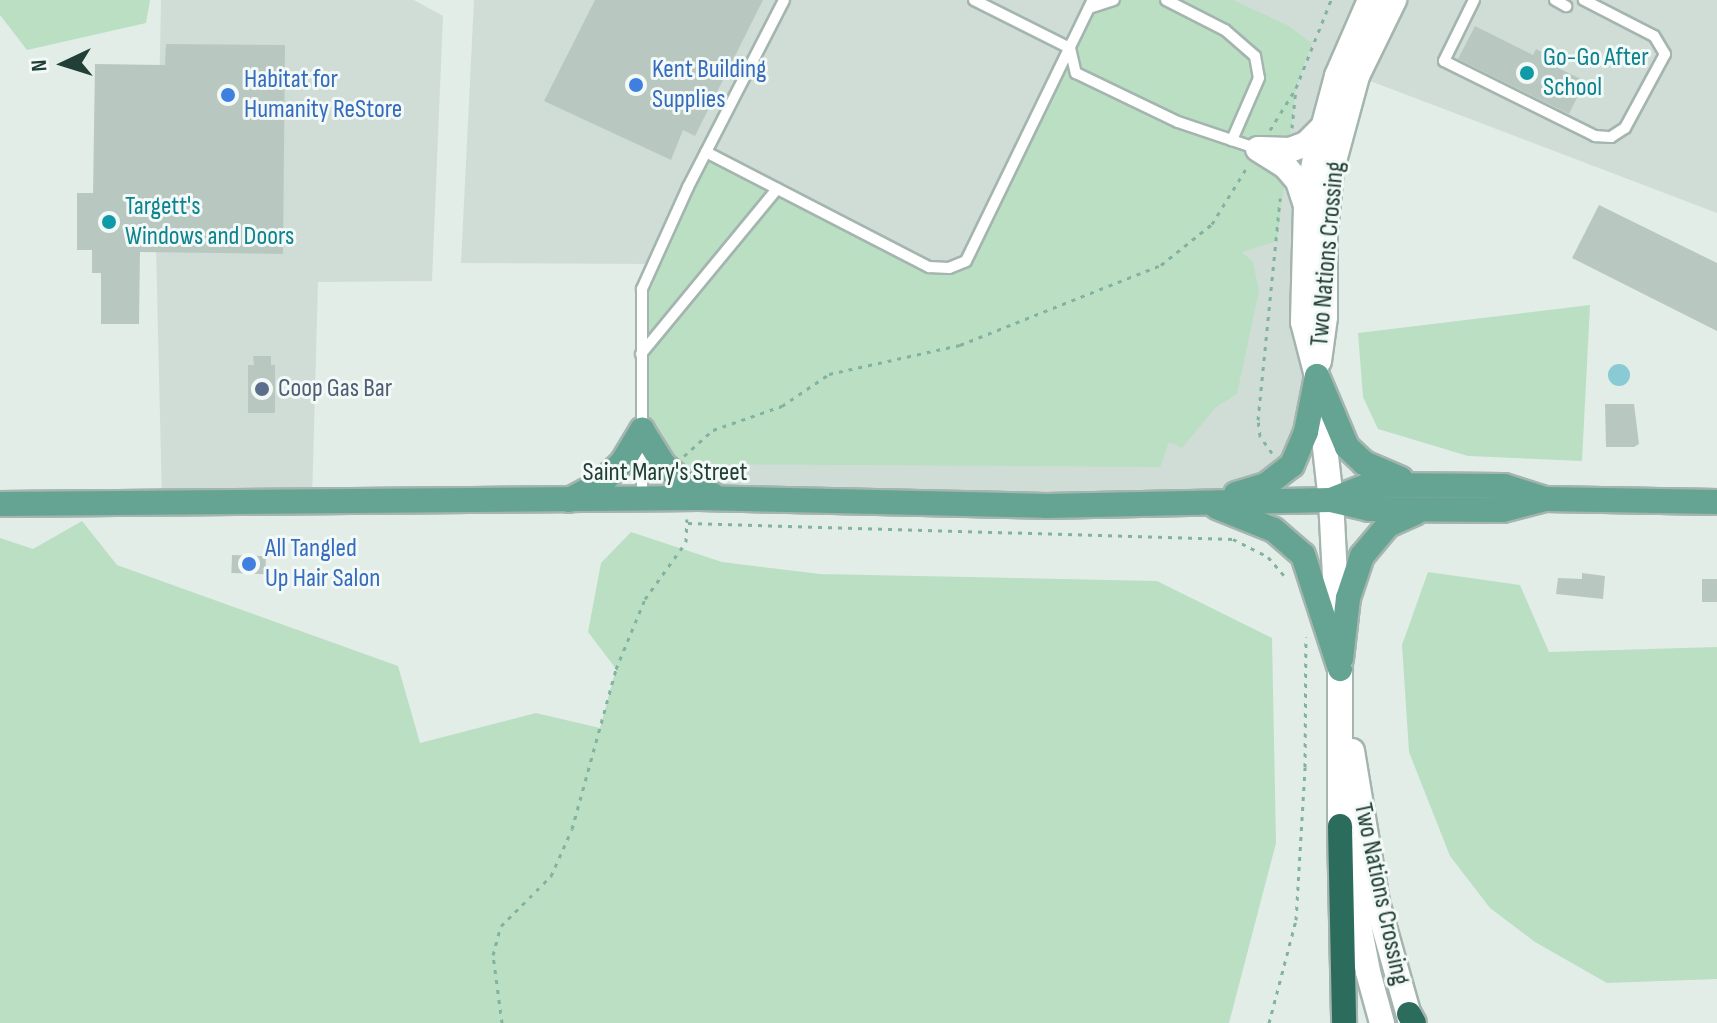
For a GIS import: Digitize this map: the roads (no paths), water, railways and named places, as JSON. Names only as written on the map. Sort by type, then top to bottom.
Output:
[{"type":"highway","points":[[1340,826],[1344,1023]]},
{"type":"main road","name":"Two Nations Crossing","points":[[1370,0],[1337,76],[1322,128],[1306,206],[1303,322],[1317,376],[1331,500],[1340,669],[1340,826],[1368,972],[1382,1023]]},
{"type":"main road","name":"Two Nations Crossing","points":[[1317,376],[1325,317],[1325,232],[1331,172],[1357,76],[1394,0]]},
{"type":"main road","points":[[1258,149],[1290,150],[1306,144],[1322,128]]},
{"type":"main road","points":[[1258,149],[1285,166],[1298,181],[1306,206]]},
{"type":"main road","points":[[1317,376],[1347,447],[1364,463],[1422,498],[1388,525],[1362,556],[1348,598],[1340,669]]},
{"type":"main road","points":[[1207,503],[1266,485],[1292,465],[1306,432],[1317,376]]},
{"type":"main road","points":[[567,501],[601,483],[622,463],[642,430],[663,464],[685,483],[727,500]]},
{"type":"main road","name":"Saint Mary's Street","points":[[0,504],[727,500],[1046,506],[1331,500],[1369,509],[1422,498],[1503,510],[1545,499],[1717,502]]},
{"type":"main road","points":[[1207,503],[1274,530],[1303,555],[1340,669]]},
{"type":"main road","name":"Two Nations Crossing","points":[[1340,669],[1377,902],[1411,1020]]},
{"type":"lane","points":[[642,501],[642,289],[706,152],[784,0]]},
{"type":"lane","points":[[974,0],[1070,48],[1076,73],[1178,122],[1258,149]]},
{"type":"lane","points":[[706,152],[929,267],[949,268],[966,261],[1091,4],[1114,0]]},
{"type":"lane","points":[[1166,0],[1225,30],[1255,56],[1259,78],[1232,140]]},
{"type":"lane","points":[[1474,0],[1444,61],[1595,136],[1619,134],[1663,60],[1663,47],[1654,36],[1584,0]]},
{"type":"lane","points":[[1555,0],[1566,6]]},
{"type":"lane","points":[[641,355],[777,189]]},
{"type":"water","points":[[1619,364],[1627,367],[1630,375],[1627,383],[1619,386],[1611,383],[1608,375],[1611,367]]},
{"type":"place","name":"Go-Go After School","points":[[1527,73]]},
{"type":"place","name":"Kent Building Supplies","points":[[636,85]]},
{"type":"place","name":"Habitat for Humanity ReStore","points":[[228,95]]},
{"type":"place","name":"Targett's Windows and Doors","points":[[109,222]]},
{"type":"place","name":"Coop Gas Bar","points":[[262,389]]},
{"type":"place","name":"All Tangled Up Hair Salon","points":[[249,564]]}]
